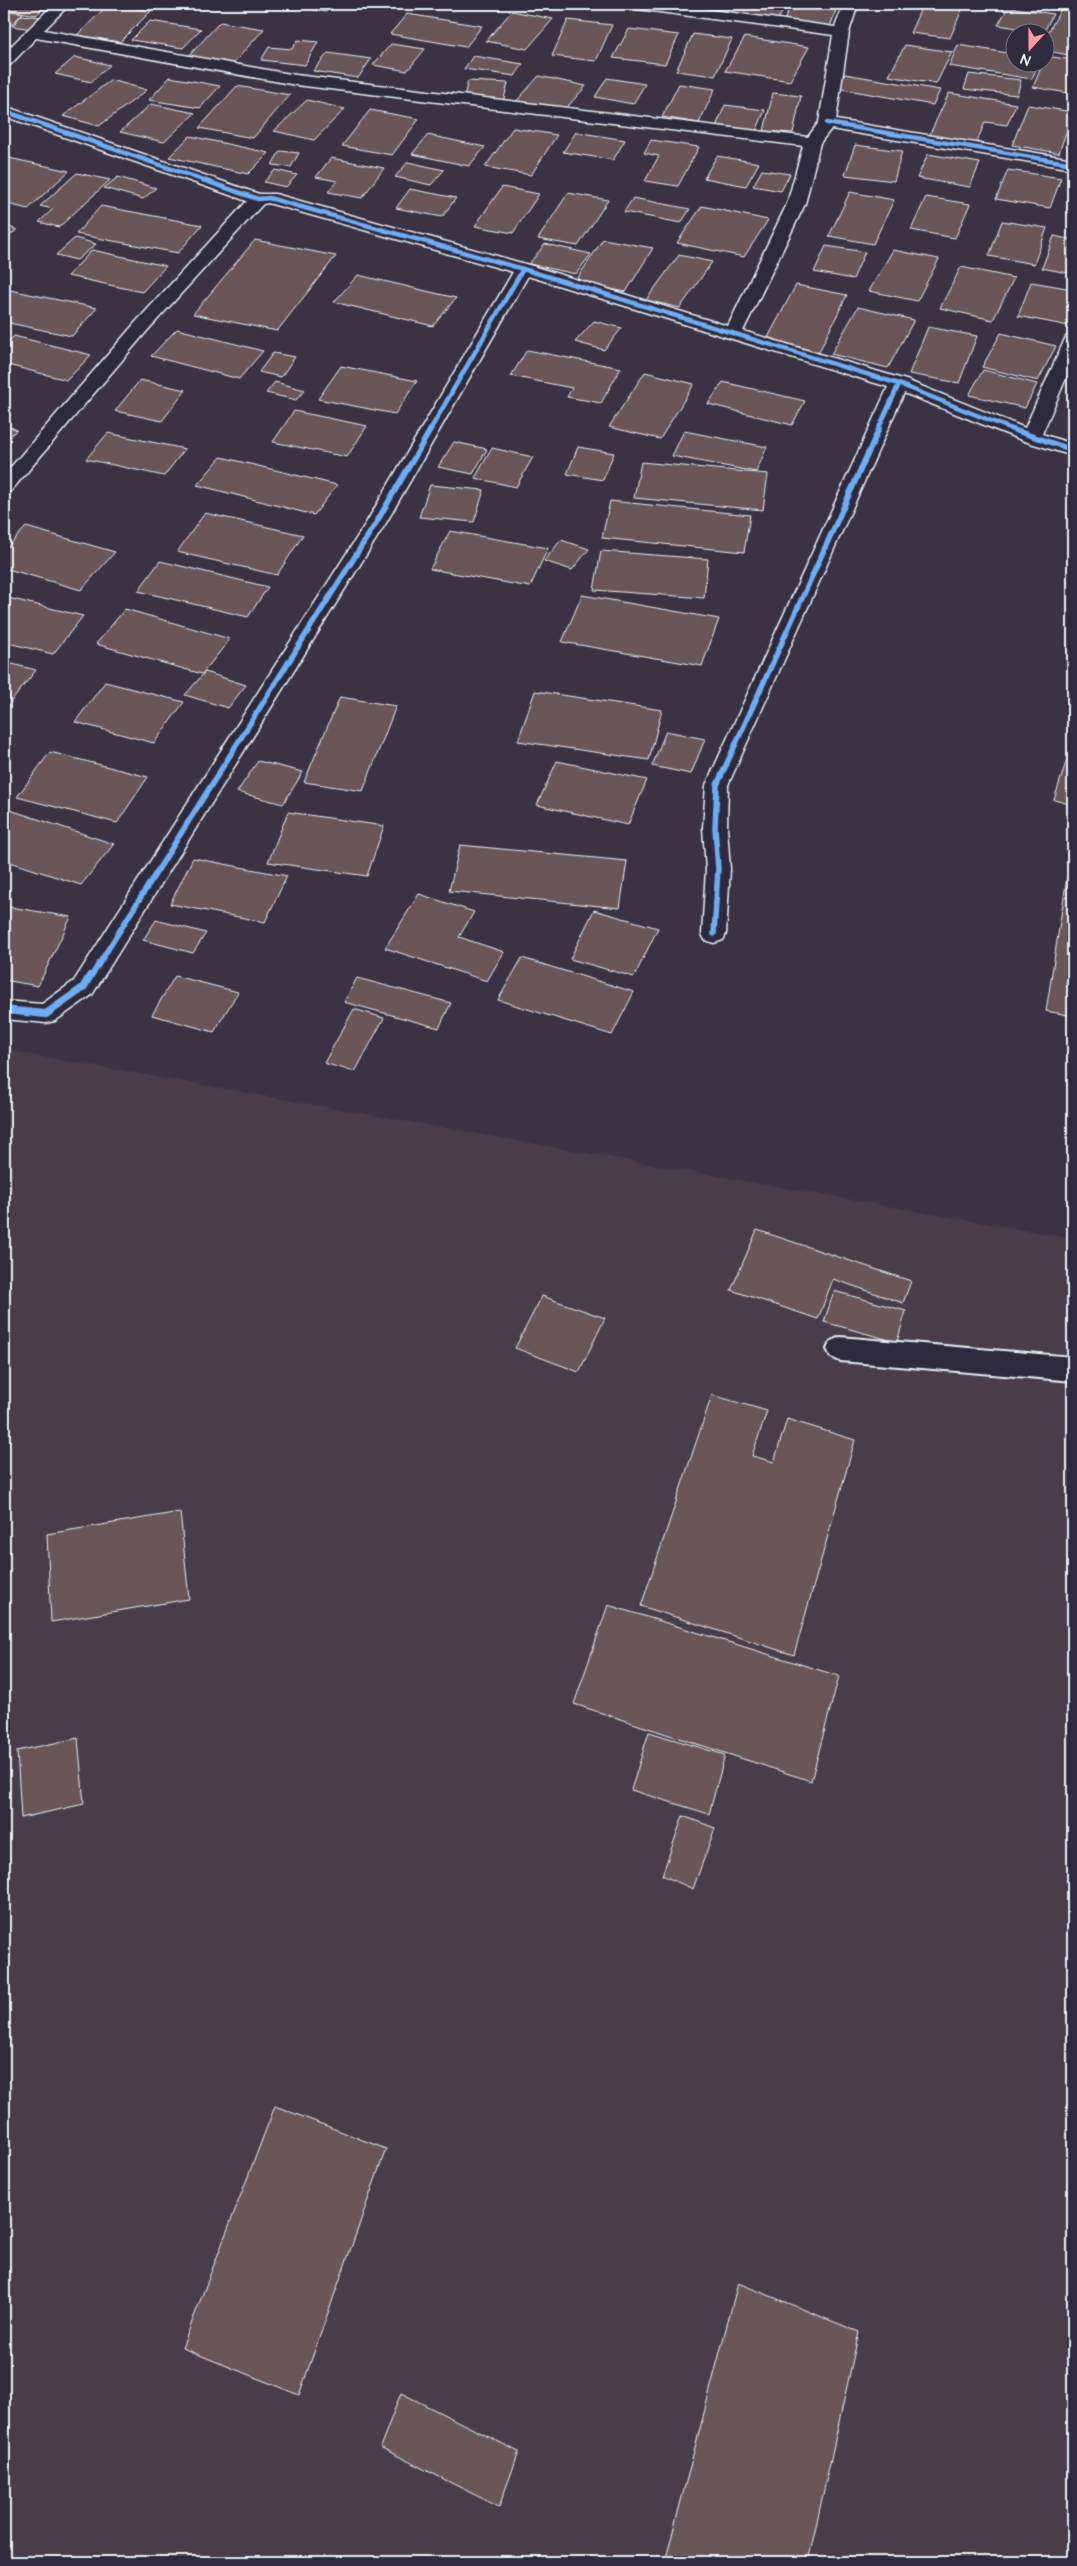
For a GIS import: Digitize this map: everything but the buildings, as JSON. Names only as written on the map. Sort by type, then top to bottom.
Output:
[{"type":"street","points":[[4,62],[62,4]]},
{"type":"street","points":[[637,4],[841,32]]},
{"type":"street","points":[[733,333],[776,249],[796,204],[812,142],[828,123],[841,32],[851,4]]},
{"type":"street","points":[[33,33],[296,80],[812,142]]},
{"type":"street","points":[[4,110],[258,199],[269,198],[523,269],[899,384],[1031,437],[1073,450]]},
{"type":"street","points":[[11,129],[25,117]]},
{"type":"street","points":[[828,123],[1073,164]]},
{"type":"street","points":[[4,487],[141,327],[258,199]]},
{"type":"street","points":[[4,1010],[46,1014],[83,988],[376,523],[523,269]]},
{"type":"street","points":[[1031,437],[1073,341]]},
{"type":"street","points":[[714,934],[718,869],[715,828],[716,785],[899,384]]},
{"type":"lane","points":[[840,1349],[1073,1368]]},
{"type":"shaded area","points":[[4,1050],[1073,1239],[1073,2562],[4,2562]]},
{"type":"cycle path","points":[[4,111],[258,199],[269,198],[523,269],[899,384],[1031,437],[1073,450]]},
{"type":"cycle path","points":[[827,123],[1073,164]]},
{"type":"cycle path","points":[[4,1010],[46,1014],[83,988],[376,523],[523,269]]},
{"type":"cycle path","points":[[714,934],[718,869],[715,828],[717,785],[899,384]]}]
